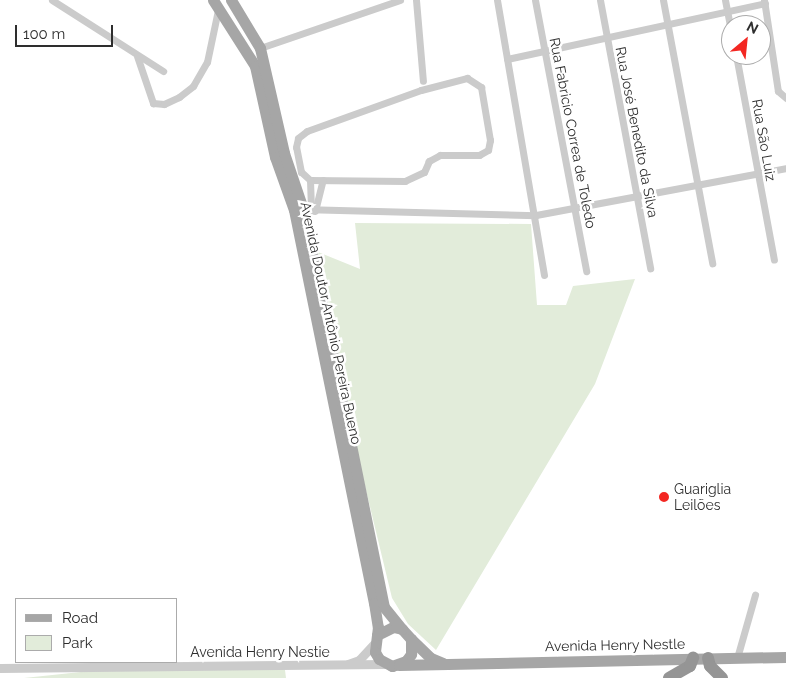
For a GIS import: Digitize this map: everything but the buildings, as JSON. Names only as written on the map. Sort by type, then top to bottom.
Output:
[{"type":"highway","points":[[669,678],[690,666],[693,658]]},
{"type":"highway","points":[[708,658],[710,666],[722,678]]},
{"type":"main road","name":"Avenida Doutor Antônio Pereira Bueno","points":[[231,0],[260,48],[284,154],[306,210],[382,600],[391,618],[402,629]]},
{"type":"main road","name":"Avenida Doutor Antônio Pereira Bueno","points":[[218,2],[255,66],[275,157],[306,210],[374,603],[375,640]]},
{"type":"main road","points":[[239,38],[248,47],[260,48]]},
{"type":"main road","points":[[411,639],[411,654],[399,665],[386,664],[379,660],[375,640],[384,629],[402,629],[431,658],[444,663]]},
{"type":"main road","name":"Avenida Henry Nestle","points":[[399,665],[786,657]]},
{"type":"street","points":[[52,0],[163,71]]},
{"type":"street","points":[[260,48],[400,0]]},
{"type":"street","points":[[416,0],[423,81]]},
{"type":"street","points":[[497,0],[536,215],[544,275]]},
{"type":"street","name":"Rua Fabricio Correa de Toledo","points":[[535,0],[586,271]]},
{"type":"street","name":"Rua José Benedito da Silva","points":[[600,0],[650,268]]},
{"type":"street","points":[[663,0],[712,263]]},
{"type":"street","points":[[726,0],[729,15]]},
{"type":"street","points":[[137,56],[150,99],[156,105],[164,104],[192,86],[207,62],[216,24],[218,2]]},
{"type":"street","points":[[507,59],[764,2],[778,91],[784,98]]},
{"type":"street","points":[[216,24],[239,38]]},
{"type":"street","name":"Rua São Luiz","points":[[738,65],[774,260]]},
{"type":"street","points":[[467,78],[481,87],[490,140],[488,150],[479,155],[440,155],[429,161],[424,172],[405,181],[323,180],[310,180],[301,172],[296,147],[298,138],[307,131],[421,90],[467,78]]},
{"type":"street","points":[[306,210],[536,215],[698,183],[786,168]]},
{"type":"street","points":[[306,210],[310,180]]},
{"type":"street","points":[[306,210],[323,180]]},
{"type":"street","points":[[737,658],[754,595]]},
{"type":"street","points":[[341,666],[359,660],[375,640]]},
{"type":"street","name":"Avenida Henry Nestie","points":[[0,668],[341,666],[386,664]]},
{"type":"green space","points":[[355,223],[531,224],[537,305],[566,305],[573,286],[635,279],[595,384],[436,650],[408,624],[392,598],[357,453],[318,252],[360,269]]},
{"type":"green space","points":[[128,667],[285,670],[286,678],[24,678]]},
{"type":"place","name":"Guariglia Leilões","points":[[664,497]]}]
